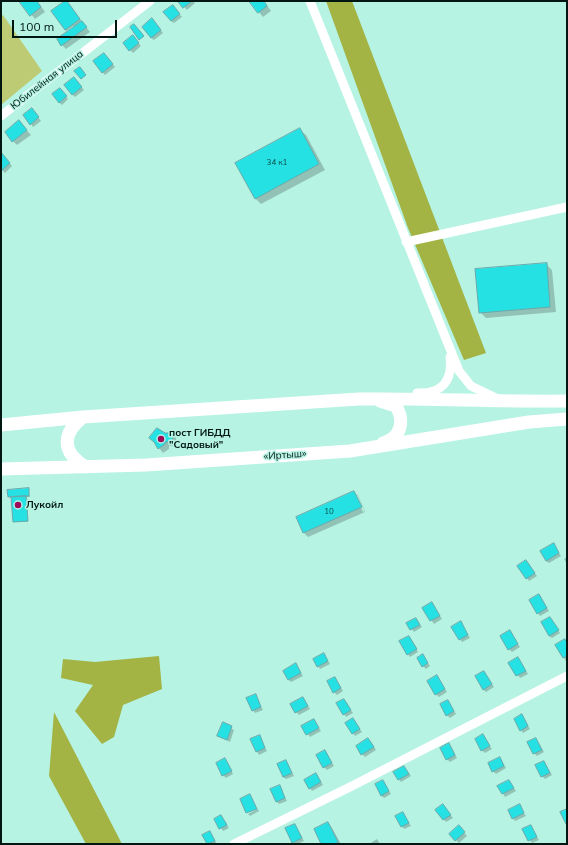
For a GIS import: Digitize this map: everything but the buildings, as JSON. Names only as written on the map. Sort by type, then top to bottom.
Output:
[{"type":"highway","points":[[1,425],[83,417],[359,399],[404,398],[517,402],[567,401]]},
{"type":"highway","points":[[359,399],[390,403],[396,406],[401,418],[399,432],[394,438],[387,442],[364,449]]},
{"type":"highway","points":[[83,417],[69,430],[68,446],[74,460],[86,467]]},
{"type":"highway","name":"«Иртыш»","points":[[1,469],[182,463],[364,449],[529,422],[567,419]]},
{"type":"street","name":"Юбилейная улица","points":[[1,116],[150,1]]},
{"type":"street","points":[[310,1],[459,371],[471,386],[489,396],[517,402]]},
{"type":"street","points":[[406,242],[567,207]]},
{"type":"street","points":[[296,402],[352,393],[423,393],[436,391],[446,383],[450,377],[451,361],[449,344]]},
{"type":"street","points":[[234,844],[350,787],[567,676]]},
{"type":"green space","points":[[326,1],[352,1],[486,353],[464,360],[408,228]]},
{"type":"green space","points":[[3,15],[42,71],[1,105],[1,17]]},
{"type":"green space","points":[[159,656],[162,689],[123,705],[114,737],[102,744],[75,711],[93,685],[61,678],[63,659],[95,662]]},
{"type":"green space","points":[[54,712],[122,844],[86,844],[49,776]]},
{"type":"place","name":"пост ГИБДД \"Садовый\"","points":[[161,439]]},
{"type":"place","name":"Лукойл","points":[[18,505]]}]
